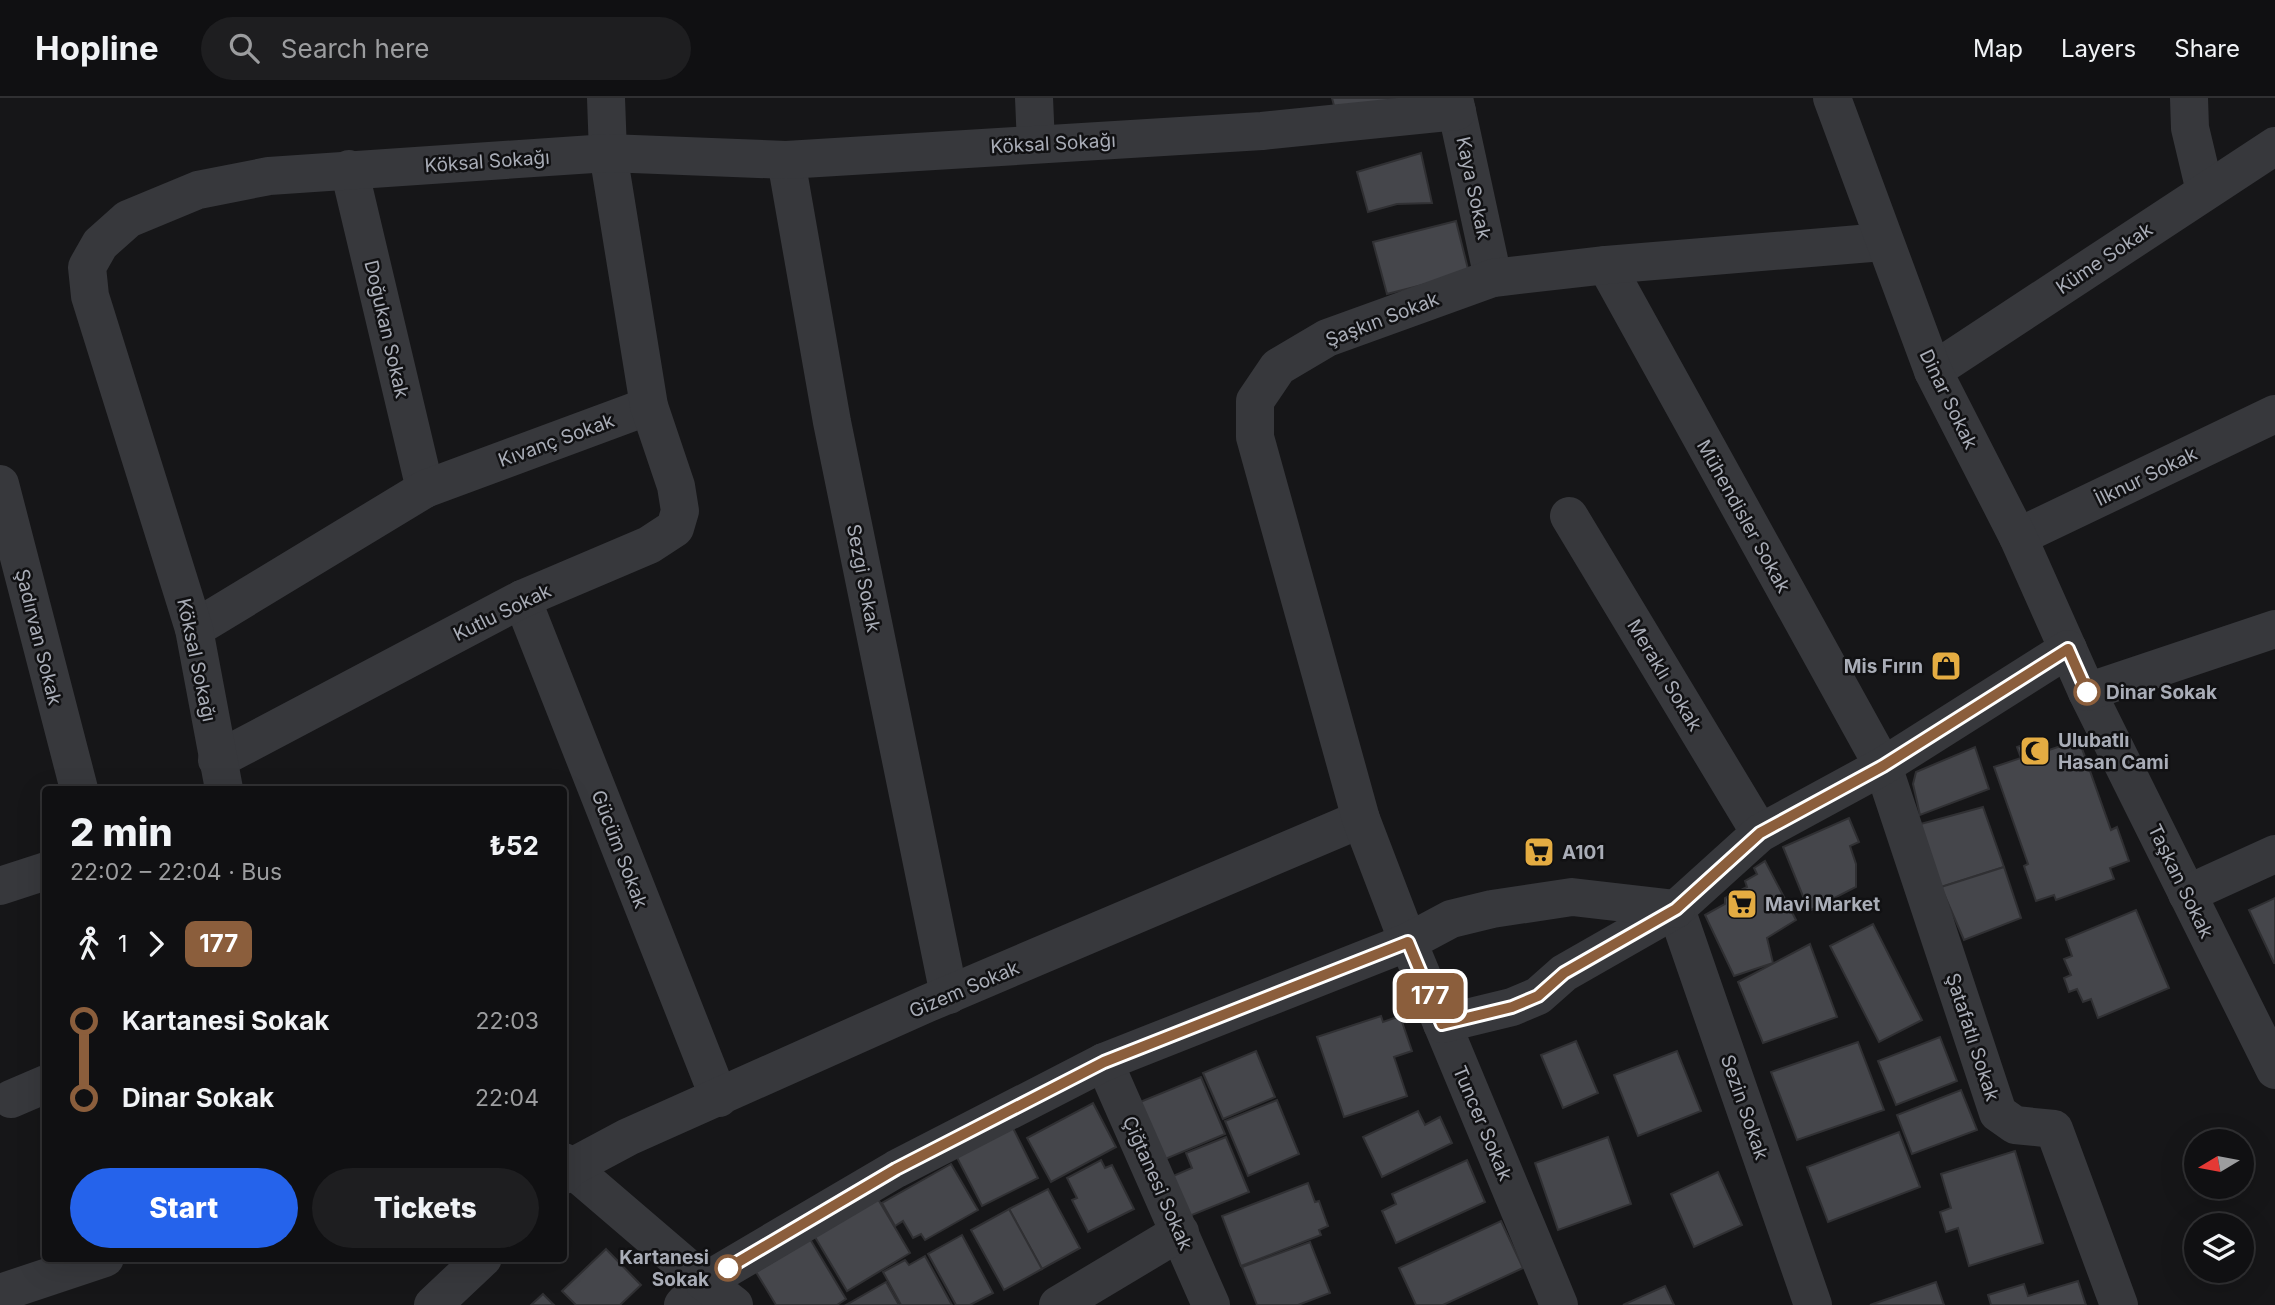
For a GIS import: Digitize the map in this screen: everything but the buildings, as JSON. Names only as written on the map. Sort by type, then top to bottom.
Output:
[{"type":"street","points":[[606,98],[608,153],[649,405]]},
{"type":"street","points":[[1034,98],[1035,144]]},
{"type":"street","name":"Dinar Sokak","points":[[1832,98],[1883,242],[1933,371],[2018,537],[2087,692]]},
{"type":"street","points":[[2189,98],[2190,128],[2205,191]]},
{"type":"street","name":"Köksal Sokağı","points":[[221,775],[194,629],[90,296],[87,267],[100,244],[128,219],[198,190],[269,176],[349,169],[608,153],[786,160],[1262,131],[1456,105]]},
{"type":"street","name":"Kaya Sokak","points":[[1456,105],[1493,278]]},
{"type":"street","name":"Küme Sokak","points":[[1933,371],[2275,146]]},
{"type":"street","name":"Sezgi Sokak","points":[[786,160],[832,422],[949,995]]},
{"type":"street","name":"Doğukan Sokak","points":[[349,169],[425,489]]},
{"type":"street","name":"Şaşkın Sokak","points":[[1408,942],[1361,819],[1255,437],[1255,401],[1279,367],[1327,338],[1493,278],[1606,265],[1883,242]]},
{"type":"street","name":"Mühendisler Sokak","points":[[1606,265],[1883,766]]},
{"type":"street","name":"Kıvanç Sokak","points":[[194,629],[425,489],[649,405]]},
{"type":"street","name":"Kutlu Sokak","points":[[221,775],[522,599],[649,545],[675,528],[680,511],[676,486],[649,405]]},
{"type":"street","name":"İlknur Sokak","points":[[2018,537],[2275,414]]},
{"type":"street","name":"Şadırvan Sokak","points":[[0,484],[78,786]]},
{"type":"street","name":"Meraklı Sokak","points":[[1569,516],[1760,833]]},
{"type":"street","name":"Gücüm Sokak","points":[[522,599],[719,1098]]},
{"type":"street","points":[[2087,692],[2275,629]]},
{"type":"street","points":[[1442,1024],[1512,1007],[1538,996],[1564,973],[1676,909],[1760,833],[1883,766],[2068,649]]},
{"type":"street","name":"Taşkan Sokak","points":[[2087,692],[2275,1070]]},
{"type":"street","name":"Şatafatlı Sokak","points":[[1883,766],[1998,1113],[2015,1125],[2054,1129],[2119,1305]]},
{"type":"street","name":"Gizem Sokak","points":[[567,1168],[628,1137],[949,995],[1361,819]]},
{"type":"street","points":[[2187,894],[2275,854]]},
{"type":"street","points":[[0,886],[42,872]]},
{"type":"street","points":[[694,1293],[896,1169],[1104,1062],[1408,942],[1451,919],[1492,909],[1572,897],[1676,909]]},
{"type":"street","name":"Sezin Sokak","points":[[1676,909],[1813,1305]]},
{"type":"street","name":"Tuncer Sokak","points":[[1408,942],[1559,1305]]},
{"type":"street","name":"Çiğtanesi Sokak","points":[[1104,1062],[1211,1305]]},
{"type":"street","points":[[11,1099],[42,1086]]},
{"type":"street","points":[[567,1169],[694,1293],[734,1305]]},
{"type":"street","points":[[1058,1305],[1180,1232]]},
{"type":"street","points":[[0,1293],[92,1262]]},
{"type":"street","points":[[432,1305],[480,1262]]},
{"type":"bus line","name":"177","points":[[728,1268],[896,1169],[1104,1062],[1408,942],[1442,1024],[1512,1007],[1538,996],[1564,973],[1676,909],[1760,833],[1883,766],[2068,649],[2087,692]]},
{"type":"place","name":"Mis Fırın","points":[[1946,666]]},
{"type":"place","name":"Di̇nar Sokak","points":[[2087,692]]},
{"type":"place","name":"Ulubatlı Hasan Cami","points":[[2035,751]]},
{"type":"place","name":"A101","points":[[1539,852]]},
{"type":"place","name":"Mavi Market","points":[[1742,904]]},
{"type":"place","name":"Kartanesi̇ Sokak","points":[[728,1268]]}]
